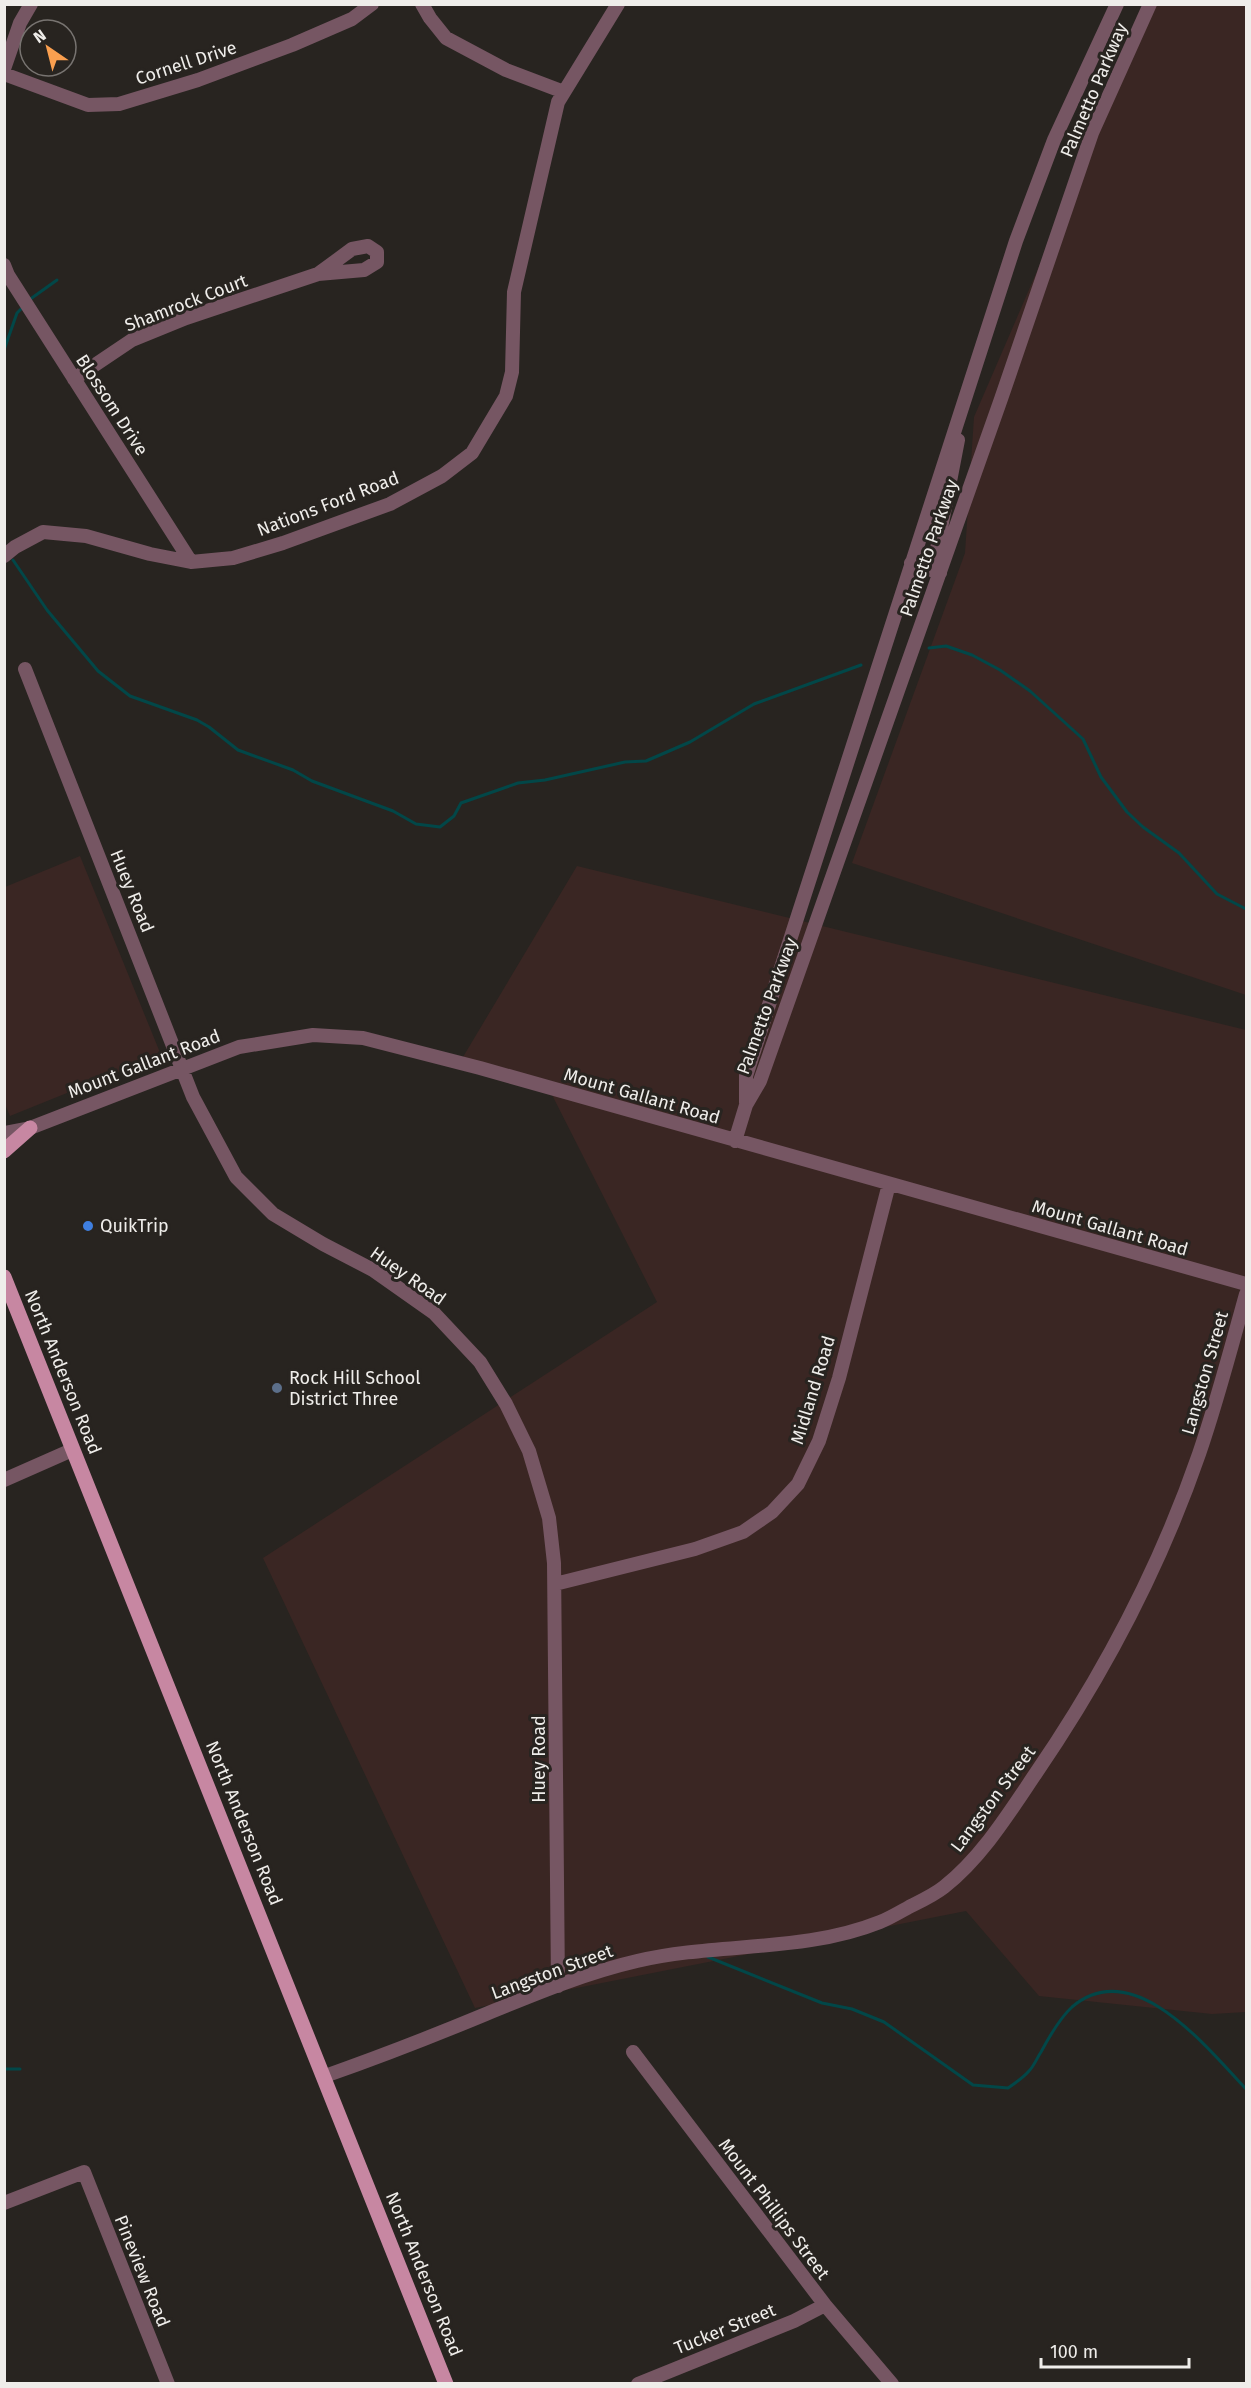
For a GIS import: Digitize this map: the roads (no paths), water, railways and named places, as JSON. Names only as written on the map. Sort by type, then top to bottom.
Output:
[{"type":"main road","points":[[4,1151],[30,1128]]},
{"type":"main road","name":"North Anderson Road","points":[[4,1277],[72,1450],[132,1592],[446,2384]]},
{"type":"street","points":[[4,72],[20,23],[31,4]]},
{"type":"street","name":"Cornell Drive","points":[[4,72],[88,105],[119,104],[198,80],[292,45],[352,19],[372,4]]},
{"type":"street","points":[[422,4],[446,38],[506,70],[564,92]]},
{"type":"street","name":"Nations Ford Road","points":[[4,556],[15,547],[43,532],[86,536],[150,554],[191,562],[233,558],[390,504],[442,476],[472,453],[506,396],[512,372],[514,292],[558,102],[618,4]]},
{"type":"street","name":"Palmetto Parkway","points":[[746,1105],[746,1076],[1016,241],[1054,140],[1117,4]]},
{"type":"street","name":"Palmetto Parkway","points":[[735,1141],[746,1105],[760,1082],[1092,134],[1150,4]]},
{"type":"street","name":"Blossom Drive","points":[[4,266],[191,562]]},
{"type":"street","name":"Shamrock Court","points":[[74,379],[132,340],[186,318],[318,274]]},
{"type":"street","points":[[911,563],[939,573],[936,554],[958,439],[959,414]]},
{"type":"street","name":"Huey Road","points":[[25,669],[193,1097],[236,1177],[273,1214],[373,1270],[434,1313],[480,1362],[506,1404],[529,1451],[549,1518],[555,1584],[558,1986]]},
{"type":"street","name":"Mount Gallant Road","points":[[4,1144],[30,1128],[239,1047],[313,1035],[363,1038],[480,1068],[1246,1284]]},
{"type":"street","name":"Mount Gallant Road","points":[[4,1133],[30,1128]]},
{"type":"street","name":"Midland Road","points":[[555,1584],[695,1549],[743,1532],[772,1512],[798,1484],[819,1442],[839,1378],[889,1184]]},
{"type":"street","name":"Langston Street","points":[[325,2076],[389,2054],[558,1986],[636,1961],[684,1952],[794,1942],[849,1932],[881,1922],[942,1889],[972,1860],[1007,1816],[1058,1741],[1133,1610],[1167,1537],[1199,1455],[1246,1294]]},
{"type":"street","points":[[4,1480],[72,1450]]},
{"type":"street","name":"Mount Phillips Street","points":[[633,2052],[825,2305],[892,2384]]},
{"type":"street","name":"Pineview Road","points":[[4,2202],[84,2172],[168,2384]]},
{"type":"street","name":"Tucker Street","points":[[638,2384],[794,2321],[825,2305]]},
{"type":"waterway","points":[[29,300],[57,280]]},
{"type":"waterway","points":[[4,350],[17,313],[21,309]]},
{"type":"waterway","points":[[13,560],[47,610],[98,671],[130,696],[197,720],[238,750],[393,811],[416,824],[440,827],[454,816],[461,803],[518,783],[545,780],[625,762],[646,761],[690,742],[754,704],[861,665]]},
{"type":"waterway","points":[[929,648],[946,646],[972,655],[1000,670],[1030,691],[1083,739],[1101,777],[1127,812],[1143,827],[1179,853],[1217,894],[1246,909]]},
{"type":"waterway","points":[[708,1957],[822,2003],[852,2009],[884,2022],[973,2085],[1008,2088],[1031,2069],[1055,2028],[1072,2007],[1096,1994],[1120,1992],[1144,1999],[1168,2013],[1212,2052],[1246,2089]]},
{"type":"waterway","points":[[4,2069],[20,2069]]},
{"type":"place","name":"QuikTrip","points":[[88,1226]]},
{"type":"place","name":"Rock Hill School District Three","points":[[277,1388]]}]
